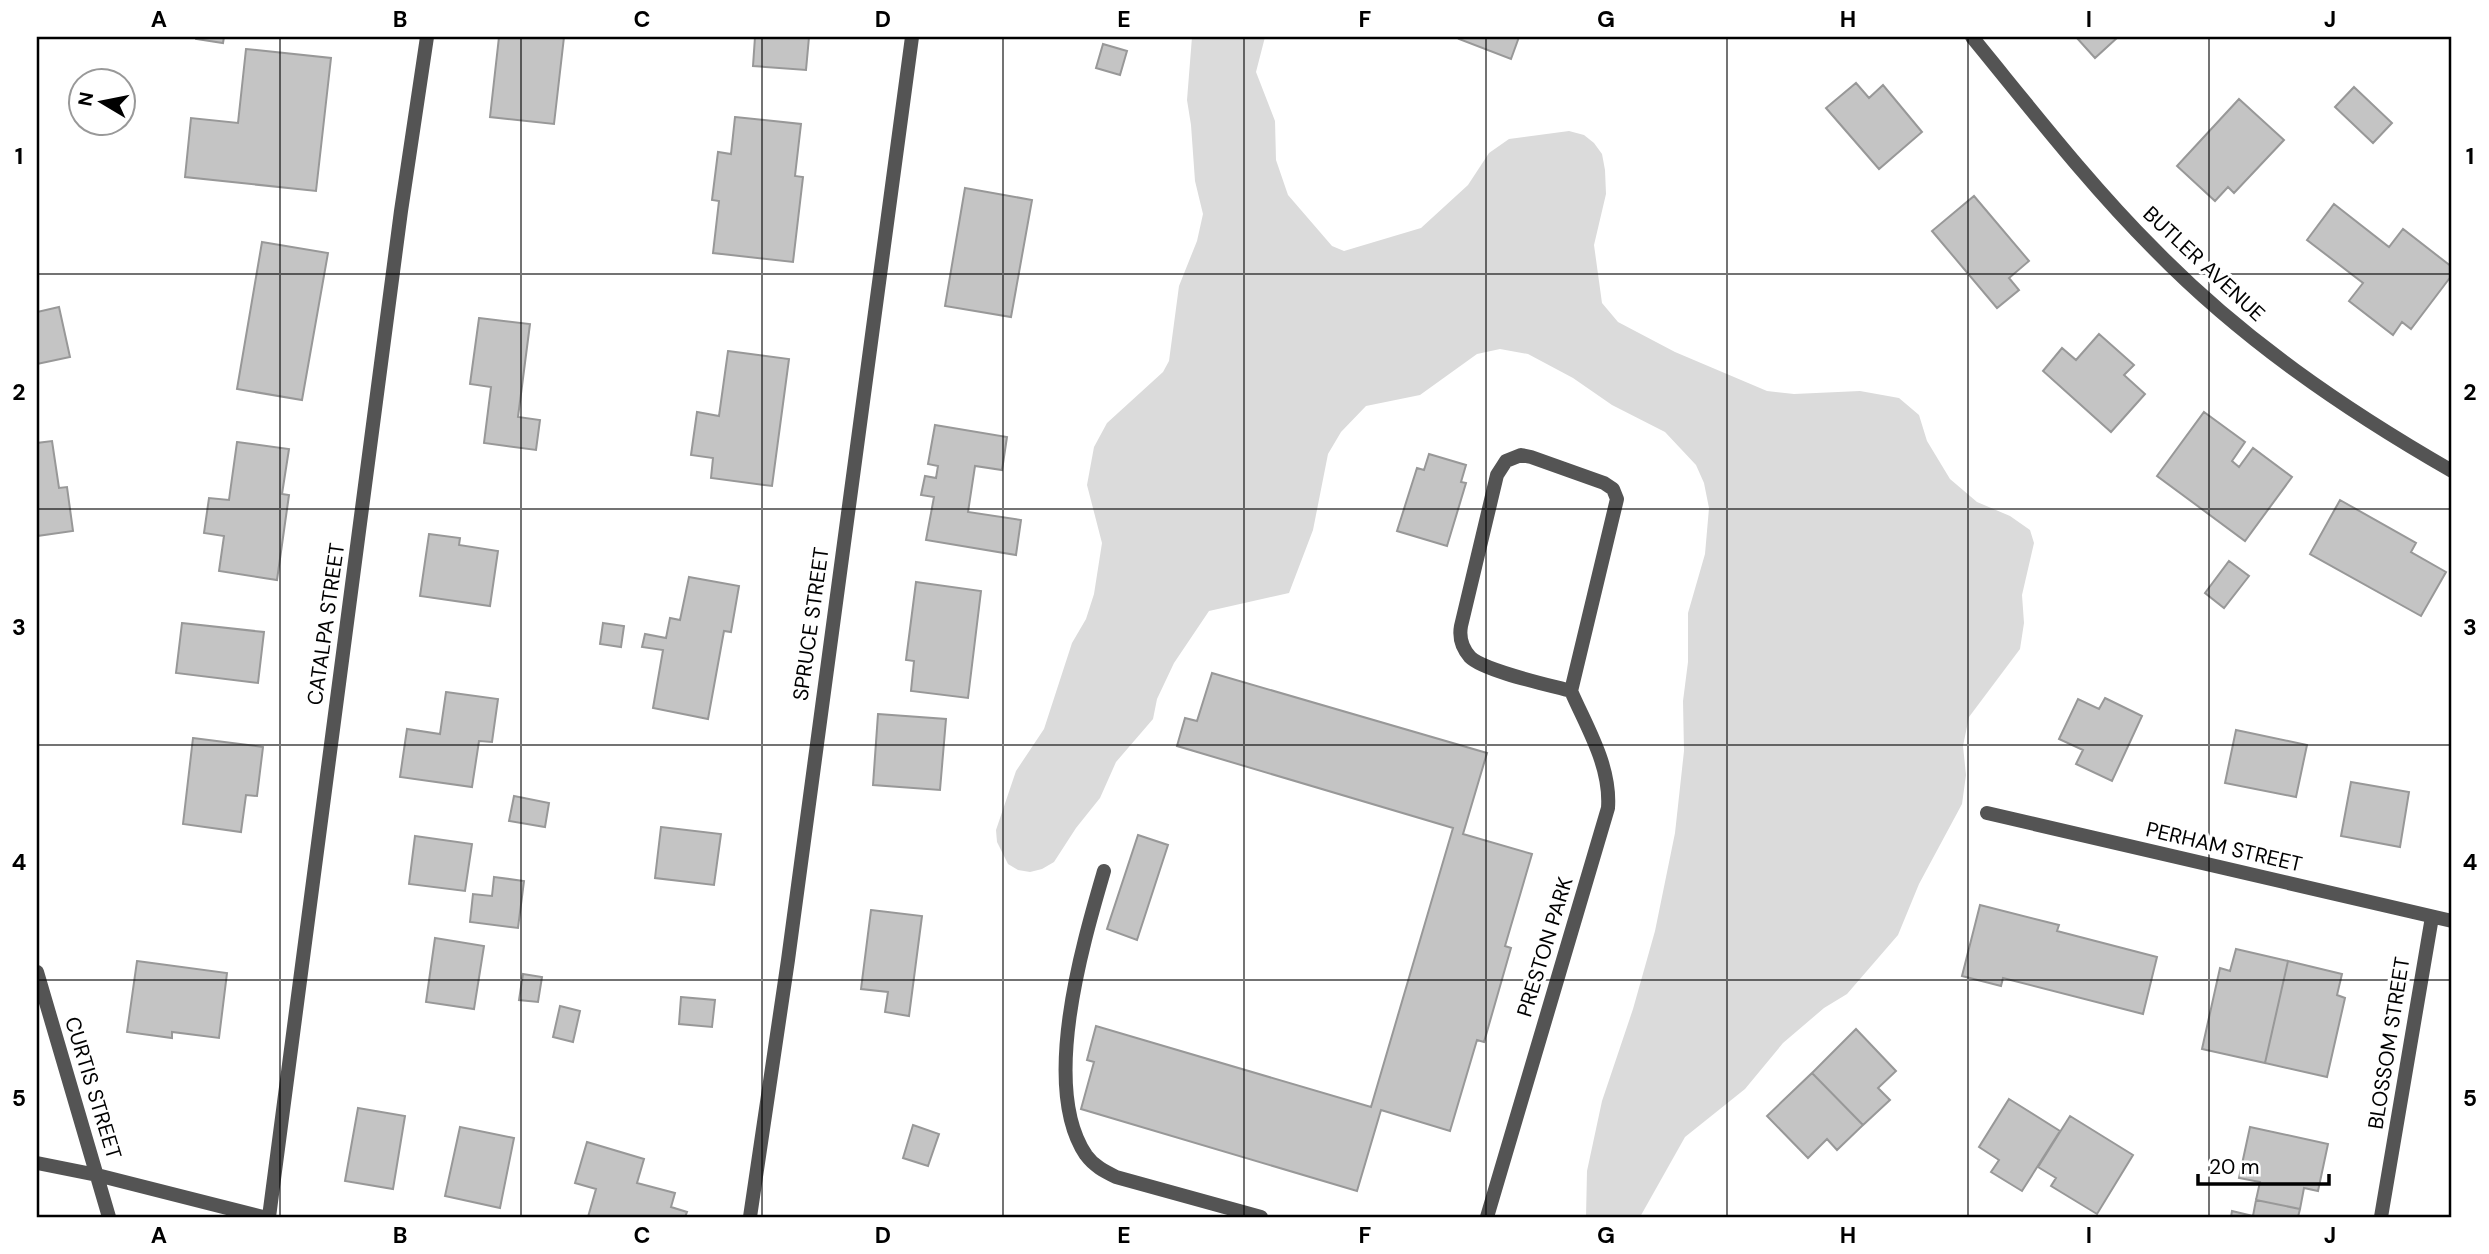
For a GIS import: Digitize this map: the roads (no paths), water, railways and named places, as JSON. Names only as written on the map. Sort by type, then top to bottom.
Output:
[{"type":"street","name":"CATALPA STREET","points":[[269,1217],[427,37]]},
{"type":"street","name":"SPRUCE STREET","points":[[750,1217],[788,960],[912,37]]},
{"type":"street","name":"BUTLER AVENUE","points":[[1972,37],[2123,218],[2190,284],[2312,384],[2452,471]]},
{"type":"street","points":[[1521,455],[1604,483],[1613,489],[1617,499],[1571,691],[1478,662],[1464,650],[1461,638],[1461,626],[1497,475],[1506,461],[1521,455]]},
{"type":"street","name":"PRESTON PARK","points":[[1487,1217],[1608,808],[1606,773],[1571,691]]},
{"type":"street","name":"PERHAM STREET","points":[[1987,813],[2452,921]]},
{"type":"street","points":[[1104,871],[1076,971],[1066,1061],[1070,1119],[1086,1155],[1100,1169],[1116,1177],[1261,1217]]},
{"type":"street","name":"BLOSSOM STREET","points":[[2381,1217],[2432,917]]},
{"type":"street","name":"CURTIS STREET","points":[[37,972],[108,1217]]},
{"type":"street","points":[[37,1163],[97,1175],[263,1217]]}]
